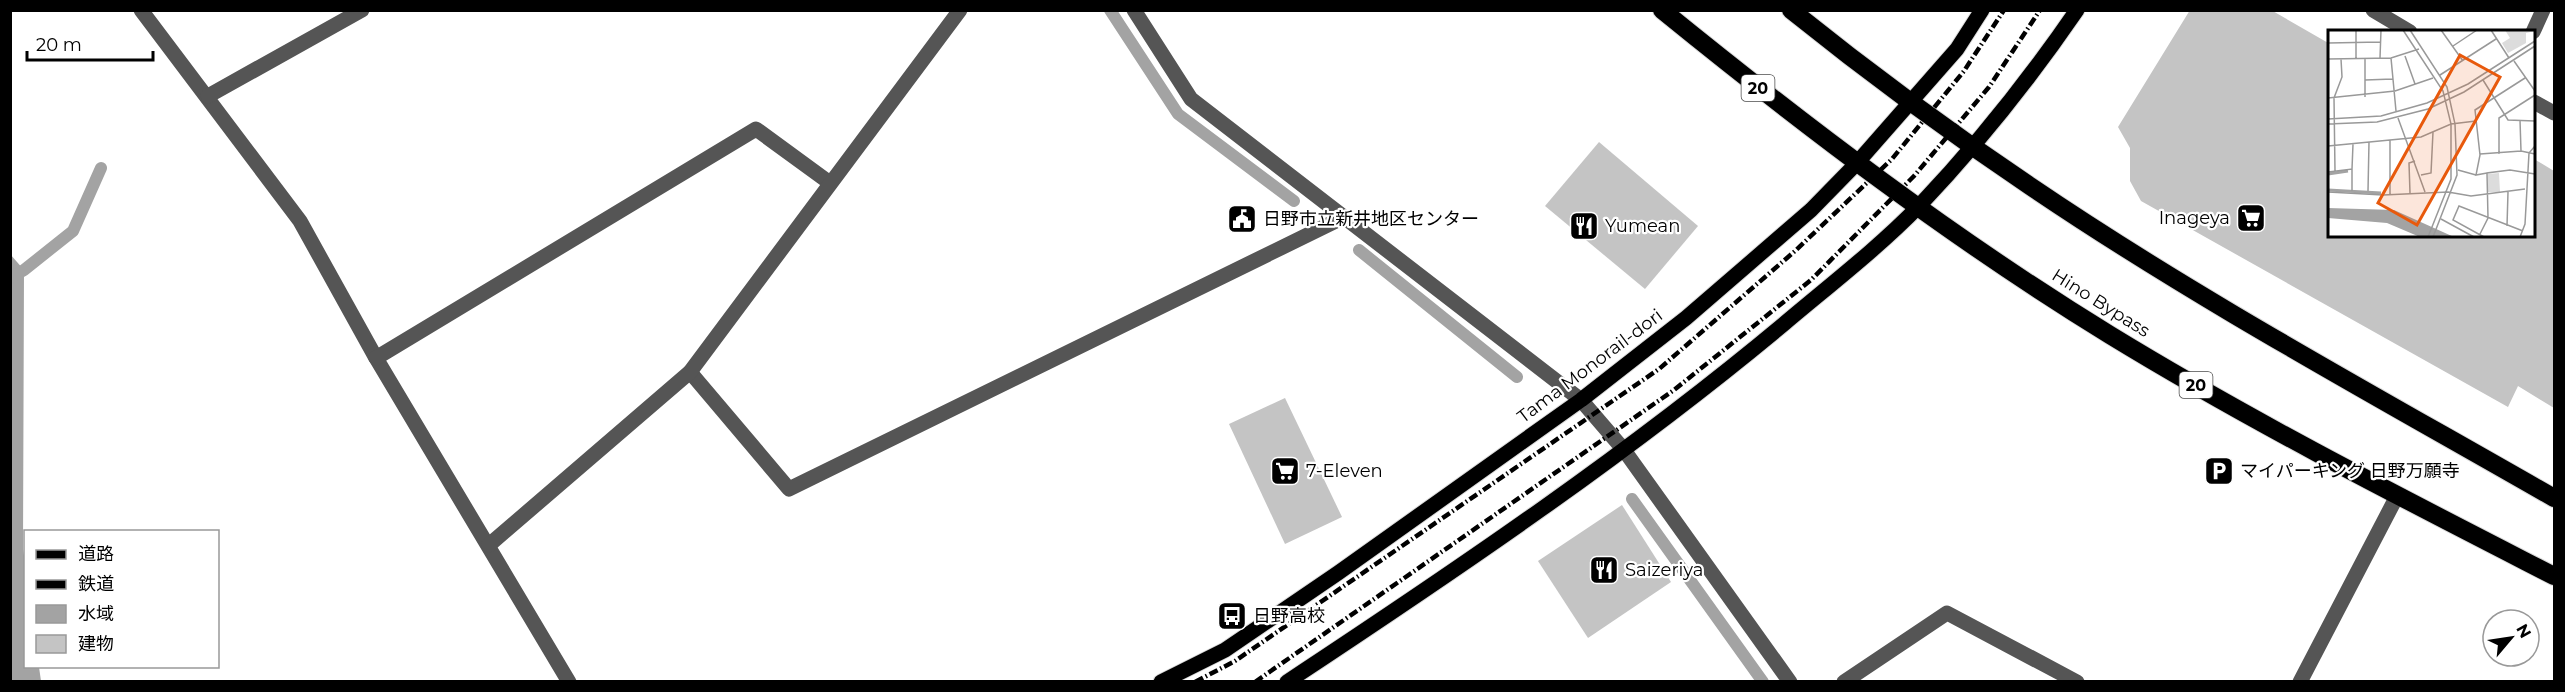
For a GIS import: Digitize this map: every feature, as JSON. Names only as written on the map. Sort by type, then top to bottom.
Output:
[{"type":"highway","name":"Hino Bypass","points":[[1662,10],[1808,129],[1856,164],[1917,207],[2110,334],[2282,435],[2554,576]]},
{"type":"highway","points":[[1791,10],[2031,187],[2245,321],[2554,498]]},
{"type":"main road","name":"Tama Monorail-dori","points":[[1161,681],[1225,650],[1581,400],[1686,318],[1811,210],[1856,164],[1913,102],[1957,49],[1982,10]]},
{"type":"main road","points":[[1287,681],[1375,624],[1624,450],[1734,366],[1871,251],[1917,207],[1973,146],[2038,68],[2077,10]]},
{"type":"street","points":[[141,10],[300,221],[376,358],[569,681]]},
{"type":"street","points":[[208,96],[362,10]]},
{"type":"street","points":[[489,545],[690,372],[960,10]]},
{"type":"street","points":[[1134,10],[1191,99],[1581,400],[1624,450],[1790,681]]},
{"type":"street","points":[[2373,10],[2406,30]]},
{"type":"street","points":[[2534,30],[2543,10]]},
{"type":"street","points":[[2535,103],[2554,113]]},
{"type":"street","points":[[376,358],[756,129],[830,183]]},
{"type":"street","points":[[690,372],[789,489],[1344,217]]},
{"type":"street","points":[[2300,681],[2397,496]]},
{"type":"street","points":[[1844,681],[1947,613],[2077,681]]},
{"type":"water","points":[[10,254],[24,270],[24,668],[39,668],[41,681],[11,681]]},
{"type":"building","name":"Inageya","points":[[2190,10],[2271,10],[2328,43],[2328,237],[2535,237],[2535,160],[2554,171],[2554,408],[2518,386],[2508,407],[2141,201],[2130,181],[2130,148],[2118,127]]},
{"type":"building","points":[[1599,142],[1698,226],[1645,289],[1545,206]]},
{"type":"building","name":"7-Eleven","points":[[1285,398],[1342,517],[1285,544],[1229,424]]},
{"type":"building","points":[[1622,505],[1671,582],[1588,638],[1538,561]]},
{"type":"waterway","points":[[1110,10],[1178,114],[1294,201]]},
{"type":"waterway","points":[[10,278],[24,270],[73,231],[101,168]]},
{"type":"waterway","points":[[1359,250],[1517,377]]},
{"type":"waterway","points":[[1632,499],[1763,682]]},
{"type":"railway","points":[[1195,682],[1235,661],[1659,369],[1795,251],[1892,159],[1964,71],[2004,10]]},
{"type":"railway","points":[[1255,682],[1674,390],[1811,280],[1914,176],[1989,87],[2040,10]]},
{"type":"place","name":"Inageya","points":[[2251,218]]},
{"type":"place","name":"日野市立新井地区センター","points":[[1242,219]]},
{"type":"place","name":"Yumean","points":[[1584,226]]},
{"type":"place","name":"7-Eleven","points":[[1285,471]]},
{"type":"place","name":"マイパーキング 日野万願寺","points":[[2219,471]]},
{"type":"place","name":"Saizeriya","points":[[1604,570]]},
{"type":"place","name":"日野高校","points":[[1232,616]]}]
